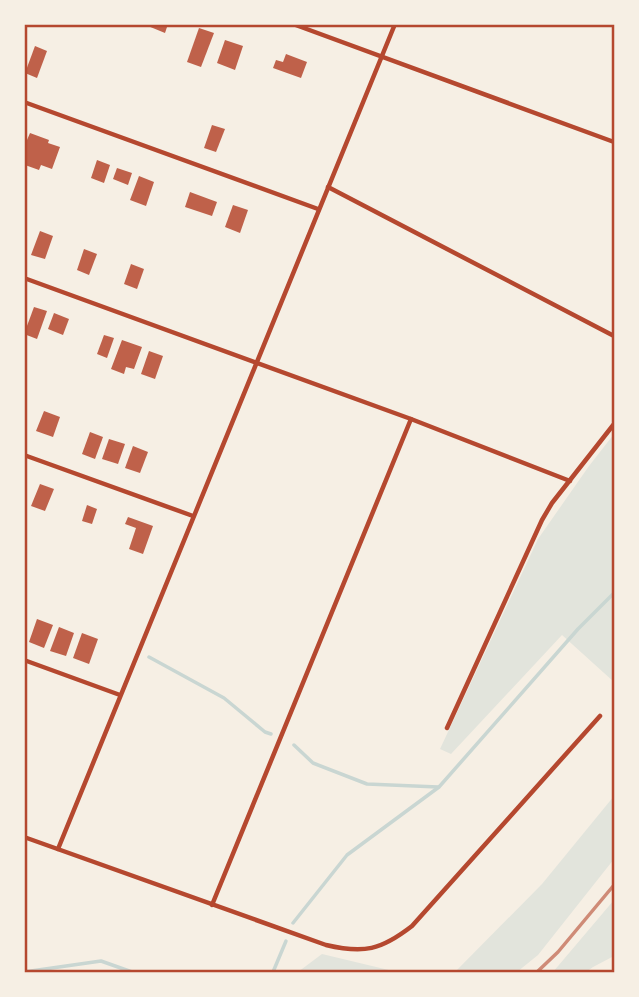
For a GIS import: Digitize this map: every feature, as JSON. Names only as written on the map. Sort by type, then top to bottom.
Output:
[{"type":"street","points":[[293,24],[614,142]]},
{"type":"street","points":[[58,849],[395,24]]},
{"type":"street","points":[[24,102],[318,209]]},
{"type":"street","points":[[328,187],[614,336]]},
{"type":"street","points":[[24,278],[411,419],[570,481]]},
{"type":"street","points":[[212,905],[411,419]]},
{"type":"street","points":[[447,729],[533,538],[552,503],[614,424]]},
{"type":"street","points":[[24,454],[193,516]]},
{"type":"street","points":[[24,660],[121,695]]},
{"type":"street","points":[[24,837],[326,945],[366,950],[399,936],[412,926],[600,716]]},
{"type":"shaded area","points":[[614,434],[614,682],[562,635],[451,754],[440,749],[538,539]]},
{"type":"shaded area","points":[[614,796],[614,859],[538,955],[517,972],[455,972],[542,884]]},
{"type":"shaded area","points":[[614,900],[614,956],[586,972],[553,972]]},
{"type":"shaded area","points":[[322,954],[397,972],[298,972]]},
{"type":"building","points":[[143,24],[168,24],[165,33]]},
{"type":"building","points":[[199,28],[214,33],[201,67],[187,62]]},
{"type":"building","points":[[225,40],[243,46],[235,70],[217,63]]},
{"type":"building","points":[[35,46],[47,51],[37,78],[25,73]]},
{"type":"building","points":[[286,54],[307,62],[301,78],[273,68],[276,60],[283,62]]},
{"type":"building","points":[[212,125],[225,129],[216,152],[204,148]]},
{"type":"building","points":[[30,133],[60,147],[52,169],[41,165],[39,170],[25,165],[27,159],[24,158],[24,147]]},
{"type":"building","points":[[97,160],[110,165],[104,183],[91,178]]},
{"type":"building","points":[[117,168],[132,173],[128,185],[113,179]]},
{"type":"building","points":[[139,176],[154,182],[146,206],[130,200]]},
{"type":"building","points":[[190,192],[217,202],[212,216],[185,207]]},
{"type":"building","points":[[233,205],[248,210],[240,233],[225,227]]},
{"type":"building","points":[[40,231],[53,236],[45,259],[31,255]]},
{"type":"building","points":[[84,249],[97,254],[89,275],[77,270]]},
{"type":"building","points":[[131,264],[144,269],[137,289],[124,284]]},
{"type":"building","points":[[34,307],[47,311],[37,339],[24,334]]},
{"type":"building","points":[[54,313],[69,319],[63,335],[48,329]]},
{"type":"building","points":[[104,335],[114,338],[107,358],[97,354]]},
{"type":"building","points":[[122,340],[142,347],[134,369],[126,367],[124,374],[111,369]]},
{"type":"building","points":[[149,351],[163,356],[155,379],[141,374]]},
{"type":"building","points":[[44,411],[60,417],[53,437],[36,431]]},
{"type":"building","points":[[90,432],[103,437],[95,459],[82,454]]},
{"type":"building","points":[[109,439],[125,444],[118,464],[102,459]]},
{"type":"building","points":[[133,446],[148,452],[140,473],[125,468]]},
{"type":"building","points":[[40,484],[54,489],[45,511],[31,506]]},
{"type":"building","points":[[87,505],[97,509],[92,524],[82,521]]},
{"type":"building","points":[[128,517],[153,526],[143,554],[129,549],[136,528],[125,524]]},
{"type":"building","points":[[37,619],[53,625],[44,648],[29,642]]},
{"type":"building","points":[[59,627],[74,633],[66,656],[50,651]]},
{"type":"building","points":[[82,633],[98,639],[89,664],[73,658]]},
{"type":"waterway","points":[[293,923],[347,855],[439,787],[578,629],[614,593]]},
{"type":"waterway","points":[[149,657],[224,698],[271,734]]},
{"type":"waterway","points":[[294,745],[313,763],[367,784],[438,787]]},
{"type":"waterway","points":[[273,972],[286,941]]},
{"type":"waterway","points":[[24,972],[101,961],[132,972]]},
{"type":"railway","points":[[537,972],[558,952],[614,885]]}]
